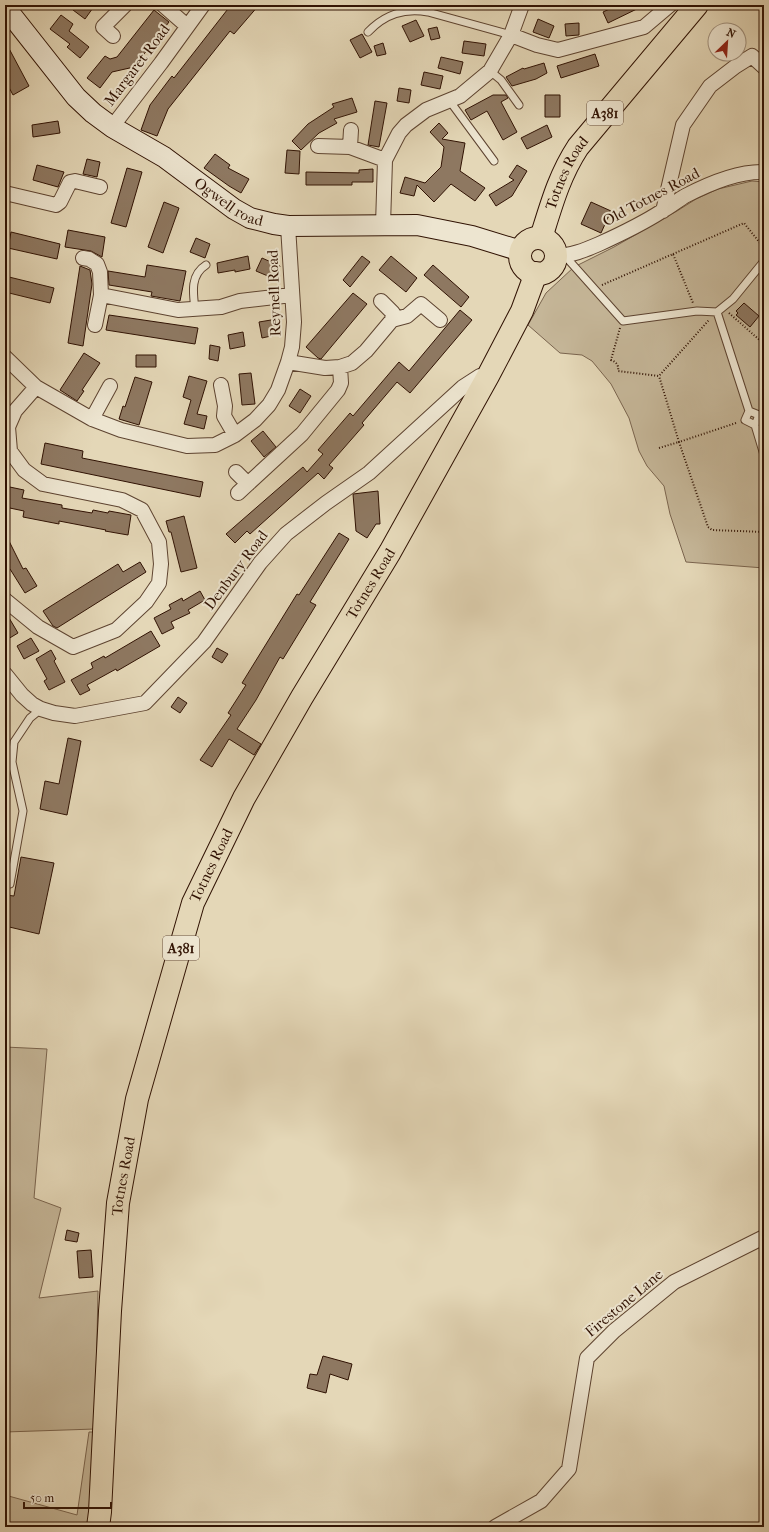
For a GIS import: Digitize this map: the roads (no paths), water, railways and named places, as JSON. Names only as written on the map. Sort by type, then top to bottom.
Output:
[{"type":"main road","name":"Totnes Road","points":[[541,238],[563,172],[578,147],[697,5]]},
{"type":"main road","points":[[541,238],[550,243],[560,256],[548,270],[536,273],[531,272],[524,266],[521,260],[521,251],[528,241],[541,238]]},
{"type":"main road","name":"Totnes Road","points":[[98,1527],[110,1311],[118,1203],[137,1098],[193,903],[244,798],[302,697],[390,552],[488,376],[522,311],[536,273]]},
{"type":"street","points":[[114,36],[103,27],[125,5]]},
{"type":"street","points":[[163,5],[187,26]]},
{"type":"street","name":"Margaret Road","points":[[112,126],[161,63],[203,5]]},
{"type":"street","points":[[384,225],[385,160],[399,133],[406,125],[426,110],[465,92],[490,71],[511,35],[522,5]]},
{"type":"street","points":[[511,35],[537,45],[558,50],[644,27],[670,5]]},
{"type":"street","name":"Ogwell road","points":[[5,7],[76,97],[93,113],[164,157],[234,209],[250,218],[288,226],[417,225],[472,236],[521,251]]},
{"type":"street","points":[[663,211],[683,125],[710,86],[752,56],[764,67]]},
{"type":"street","points":[[350,147],[351,130]]},
{"type":"street","points":[[318,146],[350,147],[385,160]]},
{"type":"street","name":"Old Totnes Road","points":[[560,256],[590,248],[621,234],[663,211],[684,197],[718,181],[734,176],[764,172]]},
{"type":"street","points":[[5,193],[56,205],[60,202],[70,182],[75,181],[100,187]]},
{"type":"street","name":"Reynell Road","points":[[5,357],[36,388],[92,419],[121,430],[187,446],[215,445],[235,435],[255,420],[269,405],[278,390],[288,362],[292,347],[294,322],[288,226]]},
{"type":"street","points":[[83,258],[90,259],[97,264],[100,272],[101,295],[95,326]]},
{"type":"street","points":[[101,295],[178,310],[221,307],[240,301],[292,295]]},
{"type":"street","points":[[288,362],[325,368],[340,367],[352,363],[366,351],[392,320],[393,314],[381,301]]},
{"type":"street","points":[[392,320],[407,316],[421,304],[440,320]]},
{"type":"street","points":[[236,472],[243,489],[302,434],[338,390],[341,383],[340,367]]},
{"type":"street","name":"Denbury Road","points":[[5,674],[22,695],[41,709],[75,716],[145,703],[204,642],[260,563],[286,534],[326,503],[369,473],[463,387],[480,376],[488,376]]},
{"type":"street","points":[[221,385],[225,406],[224,416],[235,435]]},
{"type":"street","points":[[92,419],[110,386]]},
{"type":"street","points":[[5,600],[38,626],[72,647],[116,630],[146,602],[159,584],[161,564],[159,542],[142,510],[122,500],[43,484],[24,470],[10,451],[8,427],[15,411],[36,388]]},
{"type":"street","name":"Firestone Lane","points":[[495,1527],[541,1501],[569,1469],[587,1358],[614,1331],[674,1282],[764,1237]]},
{"type":"lane","points":[[368,32],[385,17],[414,10],[428,12],[511,35]]},
{"type":"lane","points":[[490,71],[501,80],[519,105]]},
{"type":"lane","points":[[449,100],[494,161]]},
{"type":"lane","points":[[560,256],[594,288],[623,321],[697,311],[717,312],[733,299],[764,261]]},
{"type":"lane","points":[[194,309],[194,281],[199,269],[206,265]]},
{"type":"lane","points":[[717,312],[749,411],[745,420],[755,425],[764,455]]},
{"type":"lane","points":[[749,411],[762,415],[755,425]]},
{"type":"lane","points":[[10,884],[23,811],[12,762],[14,742],[30,718],[41,709]]}]
